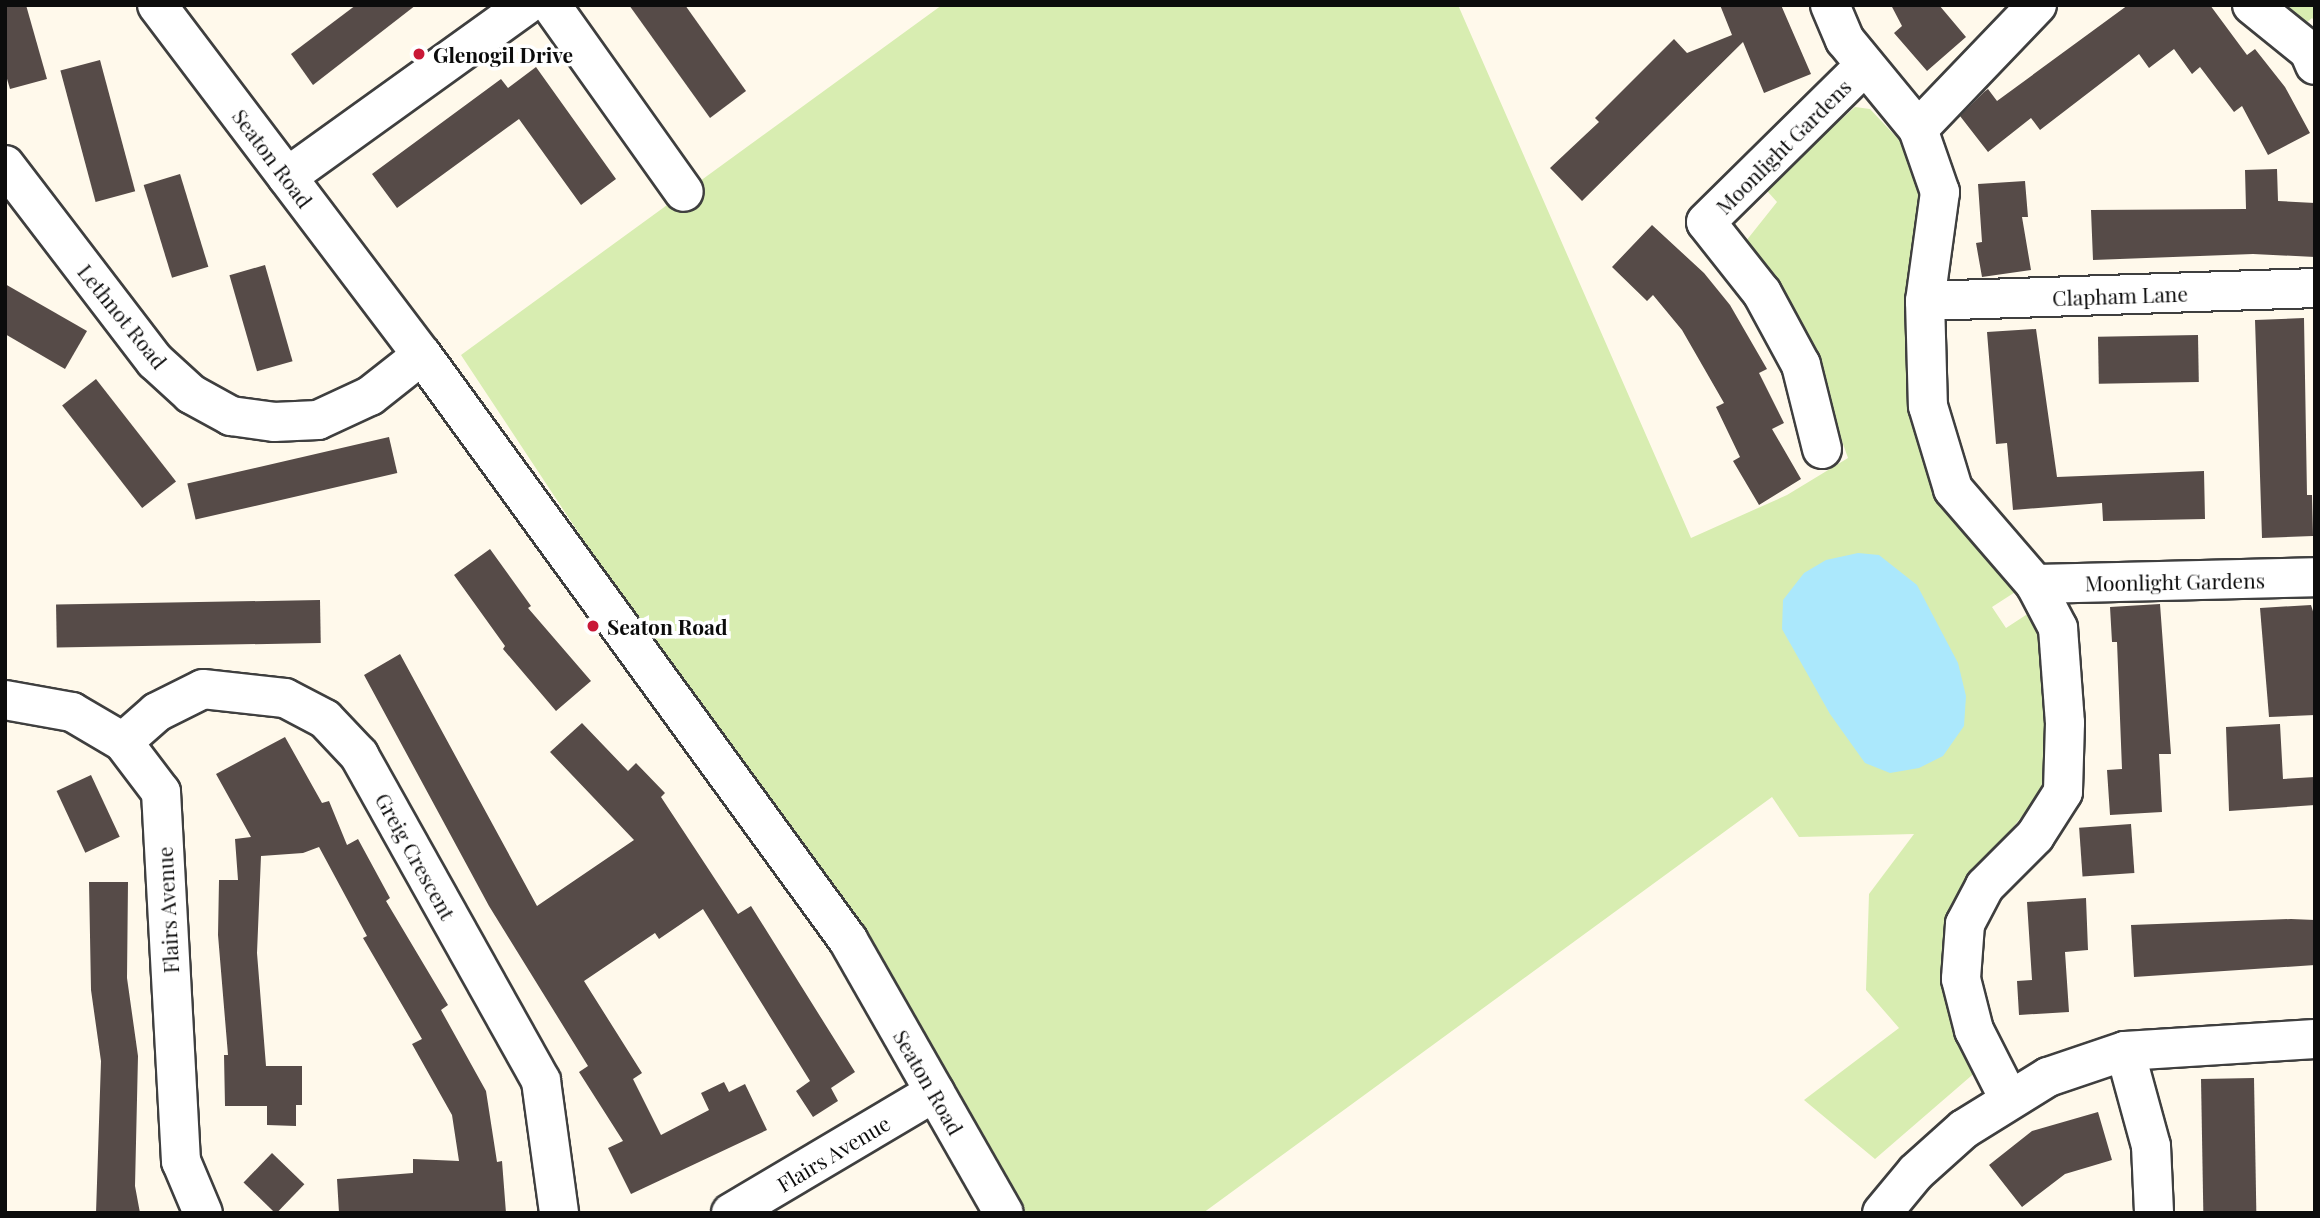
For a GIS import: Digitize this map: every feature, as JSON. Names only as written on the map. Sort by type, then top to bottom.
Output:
[{"type":"street","name":"Seaton Road","points":[[157,5],[422,355],[848,940],[1004,1213]]},
{"type":"street","points":[[288,177],[526,5]]},
{"type":"street","points":[[551,5],[684,192]]},
{"type":"street","name":"Moonlight Gardens","points":[[1830,5],[1845,40],[1918,129],[1940,192],[1925,301],[1928,406],[1953,489],[2035,584],[2058,628],[2065,723],[2063,792],[2035,836],[1985,886],[1965,924],[1961,979],[1974,1030],[2008,1099]]},
{"type":"street","points":[[1918,129],[2038,5]]},
{"type":"street","points":[[2252,5],[2309,51],[2315,65]]},
{"type":"street","name":"Moonlight Gardens","points":[[1822,449],[1801,365],[1762,293],[1706,222],[1865,65]]},
{"type":"street","name":"Lethnot Road","points":[[5,165],[155,360],[191,394],[231,416],[274,422],[318,420],[370,396],[422,355]]},
{"type":"street","name":"Clapham Lane","points":[[1925,301],[2315,288]]},
{"type":"street","name":"Moonlight Gardens","points":[[2035,584],[2315,577]]},
{"type":"street","name":"Greig Crescent","points":[[123,742],[157,712],[203,689],[285,698],[325,719],[359,755],[541,1081],[559,1213]]},
{"type":"street","name":"Flairs Avenue","points":[[5,700],[72,712],[123,742],[161,792],[181,1161],[204,1213]]},
{"type":"street","points":[[1882,1213],[1916,1172],[1964,1129],[2008,1099],[2048,1077],[2126,1051],[2315,1039]]},
{"type":"street","points":[[2126,1051],[2151,1146],[2154,1213]]},
{"type":"street","name":"Flairs Avenue","points":[[731,1213],[935,1092]]},
{"type":"green space","points":[[942,5],[1458,5],[1691,538],[1787,495],[1848,458],[1802,330],[1777,278],[1746,241],[1777,202],[1760,183],[1829,118],[1836,124],[1855,107],[1870,109],[1900,141],[1918,150],[1924,171],[1917,412],[2023,587],[1992,607],[2006,628],[2035,609],[2046,641],[2046,778],[2029,808],[1967,882],[1978,1070],[1875,1159],[1804,1100],[1899,1028],[1866,990],[1869,894],[1914,834],[1799,837],[1772,797],[1203,1213],[1004,1213],[848,940],[461,355]]},
{"type":"green space","points":[[2284,5],[2315,5],[2315,22],[2312,18],[2305,24]]},
{"type":"water","points":[[1858,553],[1879,555],[1917,585],[1958,663],[1966,696],[1964,726],[1943,756],[1919,768],[1890,773],[1865,763],[1830,714],[1782,629],[1783,600],[1804,573],[1826,560]]},
{"type":"building","points":[[5,5],[26,5],[47,79],[10,89],[5,72]]},
{"type":"building","points":[[356,5],[416,5],[313,85],[291,54]]},
{"type":"building","points":[[629,5],[685,5],[746,91],[710,118]]},
{"type":"building","points":[[1720,5],[1781,5],[1811,74],[1764,93],[1743,42],[1582,201],[1550,168],[1599,122],[1595,118],[1674,39],[1687,53],[1732,35]]},
{"type":"building","points":[[1891,5],[1939,5],[1966,37],[1927,71],[1894,33],[1902,26]]},
{"type":"building","points":[[2128,5],[2210,5],[2247,55],[2255,49],[2285,87],[2310,133],[2268,155],[2242,106],[2234,112],[2200,67],[2192,74],[2174,49],[2149,68],[2139,54],[2040,130],[2031,118],[1988,152],[1960,116],[1988,89],[1997,101]]},
{"type":"building","points":[[100,60],[135,191],[96,202],[60,71]]},
{"type":"building","points":[[536,67],[616,179],[581,205],[519,119],[397,208],[372,174],[501,79],[508,88]]},
{"type":"building","points":[[2277,169],[2278,201],[2315,203],[2315,257],[2253,254],[2093,260],[2091,210],[2246,209],[2245,170]]},
{"type":"building","points":[[180,174],[208,267],[172,278],[144,185]]},
{"type":"building","points":[[2025,181],[2028,217],[2022,217],[2031,270],[1982,277],[1976,243],[1982,242],[1978,184]]},
{"type":"building","points":[[1652,225],[1704,273],[1730,305],[1767,369],[1759,373],[1784,423],[1772,429],[1801,479],[1759,505],[1733,461],[1740,457],[1716,407],[1724,403],[1682,330],[1653,295],[1647,301],[1612,267]]},
{"type":"building","points":[[265,265],[293,361],[257,371],[229,275]]},
{"type":"building","points":[[5,284],[87,331],[65,369],[5,334]]},
{"type":"building","points":[[2304,318],[2307,495],[2312,495],[2313,536],[2262,538],[2255,320]]},
{"type":"building","points":[[2036,329],[2057,477],[2204,471],[2205,519],[2103,521],[2102,503],[2013,510],[2007,443],[1996,444],[1987,332]]},
{"type":"building","points":[[2198,335],[2199,382],[2099,384],[2098,337]]},
{"type":"building","points":[[96,379],[176,481],[142,508],[62,405]]},
{"type":"building","points":[[389,437],[397,473],[196,520],[187,484]]},
{"type":"building","points":[[490,549],[531,606],[528,608],[591,681],[556,711],[503,649],[505,646],[454,575]]},
{"type":"building","points":[[320,600],[321,643],[57,648],[56,605]]},
{"type":"building","points":[[2160,604],[2171,754],[2159,754],[2162,812],[2110,815],[2107,770],[2122,769],[2117,642],[2112,642],[2110,607]]},
{"type":"building","points":[[2311,605],[2315,618],[2315,715],[2269,717],[2260,608]]},
{"type":"building","points":[[400,654],[537,906],[634,840],[550,752],[582,723],[628,771],[636,763],[665,793],[661,797],[738,914],[751,906],[855,1072],[831,1088],[838,1101],[813,1117],[796,1091],[810,1081],[703,909],[659,939],[655,933],[584,981],[642,1073],[633,1079],[661,1135],[709,1110],[701,1093],[724,1082],[729,1092],[745,1084],[767,1130],[631,1194],[608,1148],[623,1141],[579,1072],[588,1066],[489,906],[364,675]]},
{"type":"building","points":[[2280,724],[2283,779],[2315,777],[2315,805],[2229,811],[2226,727]]},
{"type":"building","points":[[285,737],[322,803],[329,801],[347,845],[358,839],[390,898],[386,901],[448,1005],[441,1010],[486,1091],[497,1162],[502,1161],[506,1213],[339,1213],[337,1179],[413,1173],[413,1159],[459,1161],[452,1115],[412,1044],[422,1039],[363,938],[367,936],[319,847],[303,853],[261,856],[257,953],[266,1066],[302,1066],[302,1105],[296,1105],[296,1126],[267,1125],[267,1106],[225,1106],[224,1055],[228,1055],[218,935],[219,880],[238,880],[235,839],[251,837],[216,774]]},
{"type":"building","points":[[91,775],[120,837],[85,853],[57,791]]},
{"type":"building","points":[[2131,824],[2134,873],[2083,877],[2079,828]]},
{"type":"building","points":[[89,882],[128,882],[127,978],[138,1056],[135,1186],[140,1213],[96,1213],[101,1061],[91,990]]},
{"type":"building","points":[[2086,898],[2088,950],[2065,952],[2069,1012],[2019,1015],[2017,981],[2032,980],[2027,902]]},
{"type":"building","points":[[2315,920],[2315,965],[2134,977],[2131,925]]},
{"type":"building","points":[[2254,1078],[2256,1213],[2203,1213],[2201,1079]]},
{"type":"building","points":[[2098,1112],[2112,1160],[2065,1174],[2022,1207],[1989,1165],[2032,1131]]},
{"type":"building","points":[[272,1153],[304,1184],[275,1213],[244,1182]]},
{"type":"place","name":"Glenogil Drive","points":[[419,54]]},
{"type":"place","name":"Seaton Road","points":[[593,626]]}]
